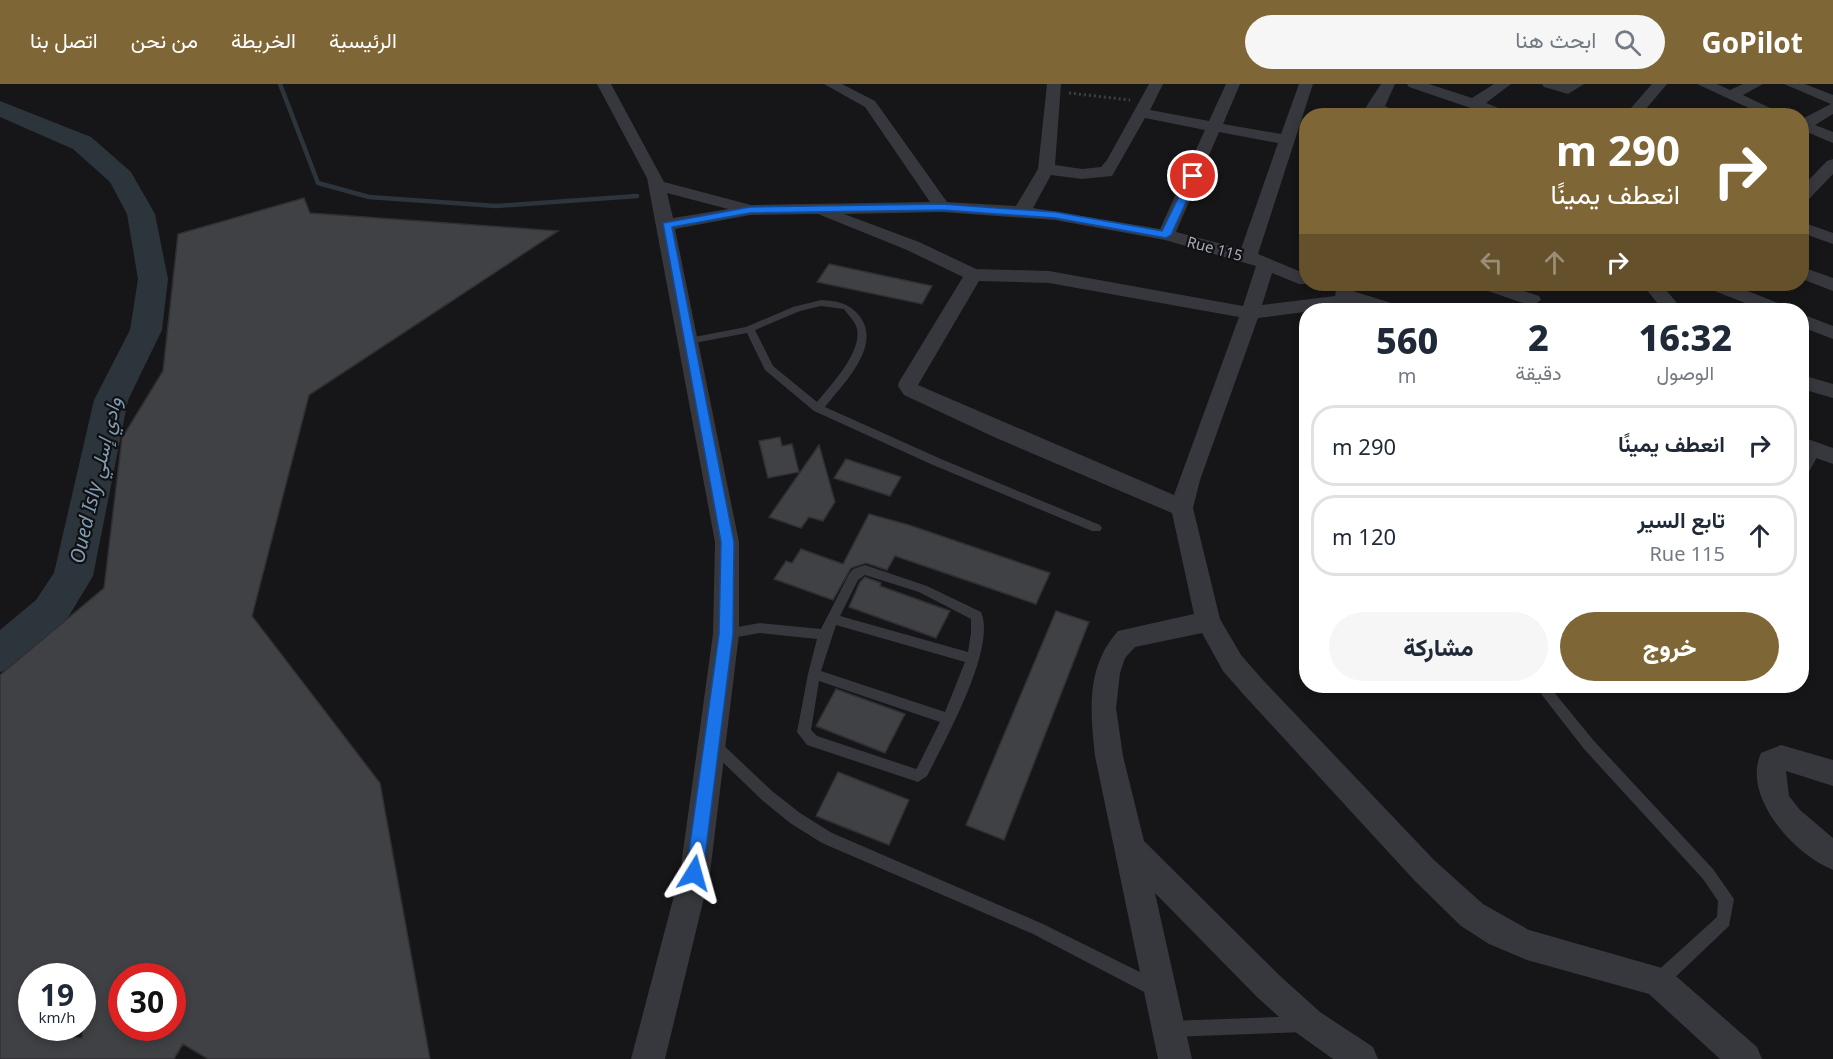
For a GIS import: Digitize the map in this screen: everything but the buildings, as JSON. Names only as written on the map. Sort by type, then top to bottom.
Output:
[{"type":"street","points":[[604,84],[657,185],[727,542],[726,634],[694,873],[648,1059]]},
{"type":"street","points":[[831,84],[870,104],[942,207]]},
{"type":"street","points":[[1046,169],[1082,174],[1106,172],[1156,84]]},
{"type":"street","points":[[1166,235],[1233,84]]},
{"type":"street","points":[[1306,84],[1286,140],[1257,260],[1250,314],[1189,480],[1182,508],[1208,621],[1232,663],[1253,687],[1424,870],[1472,915],[1500,933],[1527,945],[1658,981],[1745,1059]]},
{"type":"street","points":[[1375,108],[1388,84]]},
{"type":"street","points":[[1414,84],[1489,108]]},
{"type":"street","points":[[1475,103],[1503,84]]},
{"type":"street","points":[[1549,84],[1568,89],[1577,84]]},
{"type":"street","points":[[1638,108],[1660,84]]},
{"type":"street","points":[[1704,84],[1757,108]]},
{"type":"street","points":[[1731,95],[1756,84]]},
{"type":"street","points":[[1791,84],[1833,100]]},
{"type":"street","points":[[1022,211],[1046,169],[1054,87]]},
{"type":"street","points":[[1144,107],[1216,126],[1286,140]]},
{"type":"street","points":[[1809,121],[1833,108]]},
{"type":"street","points":[[1809,128],[1833,138]]},
{"type":"street","points":[[1809,189],[1833,164]]},
{"type":"street","points":[[657,185],[750,210]]},
{"type":"street","name":"Rue 115","points":[[750,210],[942,207],[1022,211],[1166,235],[1257,260],[1299,277]]},
{"type":"street","points":[[813,208],[913,246],[973,275],[1049,277],[1250,314],[1299,307]]},
{"type":"street","points":[[666,225],[750,210]]},
{"type":"street","points":[[1809,230],[1833,239]]},
{"type":"street","points":[[973,275],[909,381],[908,386],[911,390],[1002,432],[1182,508]]},
{"type":"street","points":[[1809,276],[1833,285]]},
{"type":"street","points":[[1338,291],[1372,303]]},
{"type":"street","points":[[1508,291],[1532,298]]},
{"type":"street","points":[[1657,291],[1666,303]]},
{"type":"street","points":[[1732,291],[1762,303]]},
{"type":"street","points":[[1330,303],[1359,299]]},
{"type":"street","points":[[1809,323],[1833,333]]},
{"type":"street","points":[[1809,384],[1833,391]]},
{"type":"street","points":[[1175,1059],[1131,848],[1109,756],[1104,718],[1106,685],[1110,663],[1119,645],[1127,638],[1208,621]]},
{"type":"street","points":[[1833,772],[1781,758],[1771,762],[1775,801],[1790,820],[1833,856]]},
{"type":"street","points":[[1131,848],[1268,986],[1309,1023],[1361,1059]]},
{"type":"lane","points":[[689,342],[750,330],[804,304],[822,301],[847,307],[863,332],[862,343],[846,373],[818,408]]},
{"type":"lane","points":[[750,330],[769,368],[818,408],[937,462],[1096,528]]},
{"type":"lane","points":[[1809,463],[1817,450]]},
{"type":"lane","points":[[865,570],[923,589],[977,616],[979,626],[973,659],[948,719],[922,772],[913,776],[807,737],[804,732],[814,674],[825,635],[833,619],[853,577],[857,572],[865,570]]},
{"type":"lane","points":[[833,619],[973,659]]},
{"type":"lane","points":[[726,634],[760,627],[825,635]]},
{"type":"lane","points":[[814,674],[948,719]]},
{"type":"lane","points":[[1548,693],[1589,745],[1708,874],[1726,899],[1724,921],[1658,981]]},
{"type":"lane","points":[[713,743],[770,800],[794,820],[827,838],[1038,929],[1161,992]]},
{"type":"lane","points":[[1169,1029],[1275,1027],[1309,1023]]},
{"type":"path","points":[[1054,87],[1144,107]]},
{"type":"waterway","points":[[280,84],[318,183],[369,197],[496,206],[637,196]]},
{"type":"waterway","name":"Oued Isly وادي إسلي","points":[[0,108],[82,143],[121,178],[141,214],[147,235],[153,279],[146,330],[111,400],[73,576],[50,612],[0,655]]},
{"type":"route","points":[[694,873],[726,634],[727,542],[666,225],[750,210],[823,207],[942,207],[1055,215],[1166,235],[1193,176]]}]
